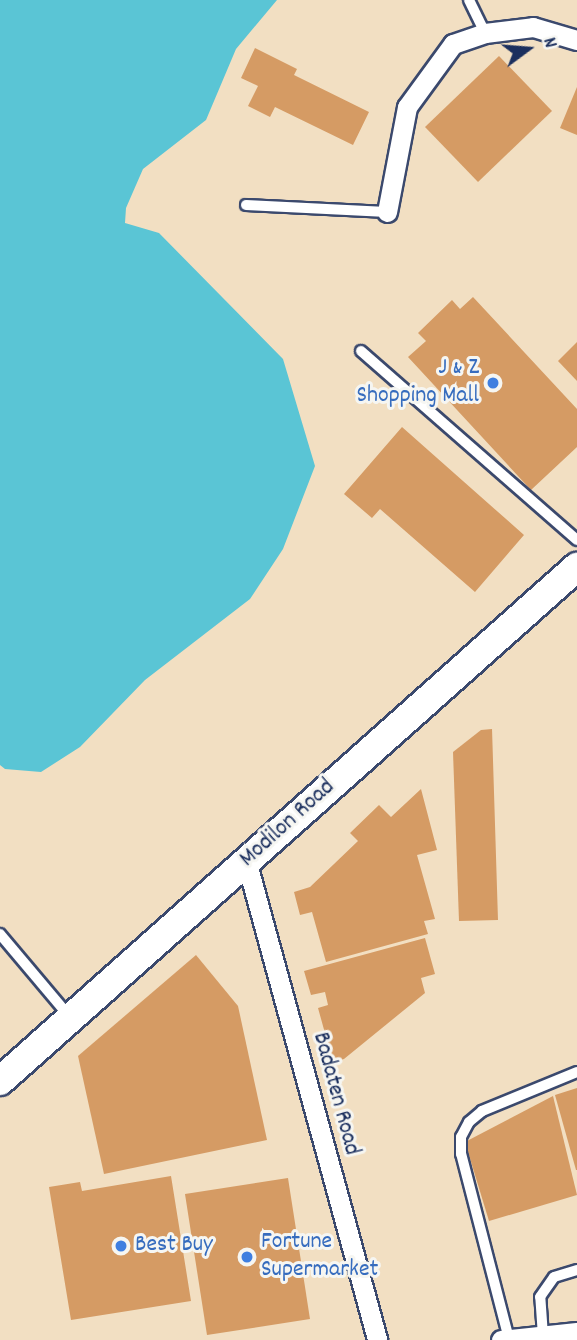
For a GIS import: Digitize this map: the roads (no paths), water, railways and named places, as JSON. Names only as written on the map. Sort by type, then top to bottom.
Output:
[{"type":"street","points":[[387,212],[407,107],[453,44],[485,33],[533,27],[577,40]]},
{"type":"street","name":"Modilon Road","points":[[0,1081],[577,567]]},
{"type":"street","name":"Badaten Road","points":[[246,860],[377,1340]]},
{"type":"street","points":[[501,1340],[577,1332]]},
{"type":"lane","points":[[469,0],[485,33]]},
{"type":"lane","points":[[246,205],[387,212]]},
{"type":"lane","points":[[361,351],[577,540]]},
{"type":"lane","points":[[0,934],[71,1019]]},
{"type":"lane","points":[[509,1339],[461,1154],[461,1137],[475,1115],[577,1072]]},
{"type":"lane","points":[[543,1336],[540,1297],[554,1277],[577,1270]]},
{"type":"water","points":[[0,0],[277,0],[236,49],[206,120],[143,169],[126,208],[125,223],[159,233],[283,359],[315,466],[283,549],[250,599],[145,680],[80,747],[41,772],[5,769],[0,765]]},
{"type":"place","name":"J & Z Shopping Mall","points":[[493,383]]},
{"type":"place","name":"Best Buy","points":[[121,1246]]},
{"type":"place","name":"Fortune Supermarket","points":[[247,1257]]}]
